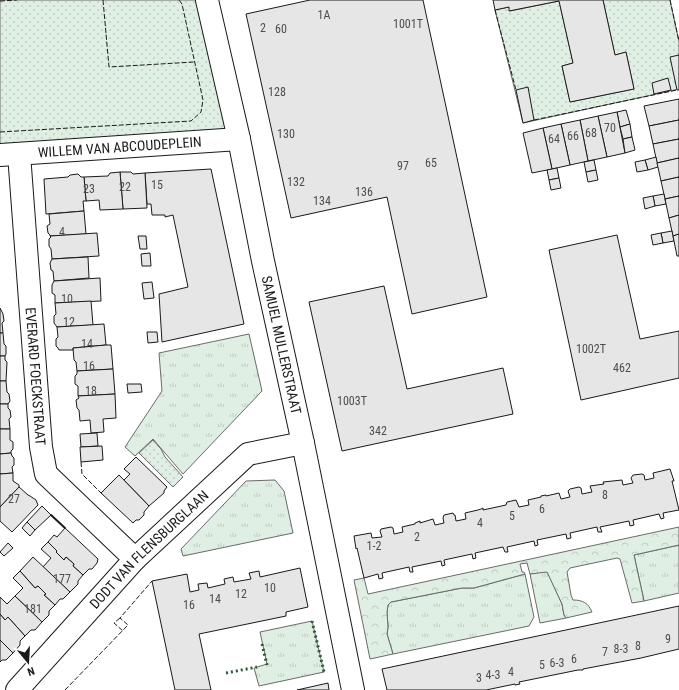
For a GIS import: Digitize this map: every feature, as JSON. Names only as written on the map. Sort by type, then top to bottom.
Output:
[{"type":"street","name":"SAMUEL MULLERSTRAAT","points":[[207,0],[239,140],[264,269],[303,443],[353,690]]},
{"type":"street","name":"WILLEM VAN ABCOUDEPLEIN","points":[[9,155],[239,140]]},
{"type":"street","name":"EVERARD FOECKSTRAAT","points":[[9,155],[41,447],[46,474],[135,559]]},
{"type":"street","name":"DODT VAN FLENSBURGLAAN","points":[[17,690],[135,559],[248,454],[303,443]]},
{"type":"green space","points":[[0,0],[207,0],[239,139],[0,155]]},
{"type":"green space","points":[[603,0],[670,0],[679,42],[679,89],[523,123],[495,10],[509,7],[510,11],[559,1],[573,63],[562,66],[570,102],[634,89],[626,52],[615,55]]},
{"type":"green space","points":[[249,334],[262,391],[183,474],[153,439],[135,456],[125,447],[162,391],[159,353]]},
{"type":"green space","points":[[153,440],[161,449],[165,457],[183,477],[173,487],[139,453]]},
{"type":"green space","points":[[275,480],[284,491],[293,533],[183,556],[181,549],[246,481]]},
{"type":"green space","points":[[679,527],[679,545],[634,555],[644,601],[632,603],[620,559],[617,558],[570,568],[567,572],[573,600],[585,603],[589,606],[592,612],[566,618],[562,604],[547,572],[530,574],[527,563],[520,564],[522,572],[525,574],[474,588],[462,588],[391,602],[388,605],[387,612],[387,634],[393,654],[370,659],[354,580],[364,578],[368,594]]},
{"type":"green space","points":[[679,545],[679,593],[644,601],[634,555]]},
{"type":"green space","points":[[547,571],[562,604],[566,618],[540,623],[530,574]]},
{"type":"green space","points":[[525,574],[534,617],[529,626],[393,654],[387,634],[387,612],[388,605],[391,602],[462,588],[474,588]]},
{"type":"green space","points":[[312,621],[324,672],[259,686],[254,668],[267,664],[260,632]]},
{"type":"building","points":[[310,0],[423,0],[487,297],[412,314],[387,197],[291,218],[246,14]]},
{"type":"building","points":[[493,0],[603,0],[615,55],[626,52],[634,89],[570,102],[562,66],[573,63],[559,1],[509,11],[509,7],[495,10]]},
{"type":"building","points":[[679,55],[679,90],[677,90],[670,57]]},
{"type":"building","points":[[668,78],[671,90],[654,94],[652,83]]},
{"type":"building","points":[[528,87],[534,120],[523,123],[516,90]]},
{"type":"building","points":[[679,99],[679,120],[649,126],[644,106]]},
{"type":"building","points":[[626,110],[630,124],[620,127],[617,112]]},
{"type":"building","points":[[617,112],[625,153],[607,157],[598,116]]},
{"type":"building","points":[[598,116],[607,157],[588,161],[580,120]]},
{"type":"building","points":[[580,120],[588,161],[570,165],[561,124]]},
{"type":"building","points":[[679,120],[679,139],[653,144],[649,126]]},
{"type":"building","points":[[561,124],[570,165],[552,169],[543,128]]},
{"type":"building","points":[[630,124],[632,137],[623,139],[620,127]]},
{"type":"building","points":[[543,128],[552,169],[532,173],[523,133]]},
{"type":"building","points":[[632,137],[635,150],[625,153],[623,139]]},
{"type":"building","points":[[679,139],[679,158],[657,163],[653,144]]},
{"type":"building","points":[[656,157],[658,167],[648,170],[645,160]]},
{"type":"building","points":[[679,158],[679,177],[661,181],[657,163]]},
{"type":"building","points":[[594,160],[596,170],[586,172],[584,162]]},
{"type":"building","points":[[645,160],[648,170],[637,172],[635,162]]},
{"type":"building","points":[[557,168],[559,178],[549,180],[547,170]]},
{"type":"building","points":[[211,169],[244,324],[162,342],[159,294],[188,287],[173,215],[165,217],[165,215],[152,215],[151,204],[147,204],[145,173]]},
{"type":"building","points":[[596,170],[598,180],[588,182],[586,172]]},
{"type":"building","points":[[120,172],[131,172],[133,174],[145,173],[147,208],[123,209]]},
{"type":"building","points":[[120,172],[123,209],[100,210],[99,200],[86,201],[84,177],[108,176],[110,173]]},
{"type":"building","points":[[78,174],[81,177],[84,177],[86,201],[83,201],[84,211],[46,214],[44,179],[68,177],[70,175]]},
{"type":"building","points":[[679,177],[679,196],[665,199],[661,181]]},
{"type":"building","points":[[559,178],[561,188],[551,190],[549,180]]},
{"type":"building","points":[[664,194],[666,204],[655,206],[653,196]]},
{"type":"building","points":[[653,196],[655,206],[645,209],[643,198]]},
{"type":"building","points":[[679,196],[679,215],[669,218],[665,199]]},
{"type":"building","points":[[84,211],[86,234],[50,236],[47,226],[50,224],[49,214]]},
{"type":"building","points":[[679,215],[679,234],[673,236],[669,218]]},
{"type":"building","points":[[672,231],[674,241],[663,243],[661,233]]},
{"type":"building","points":[[97,233],[99,256],[52,259],[51,249],[49,246],[50,236]]},
{"type":"building","points":[[661,233],[663,243],[653,245],[651,235]]},
{"type":"building","points":[[679,234],[679,256],[677,256],[673,236]]},
{"type":"building","points":[[617,235],[640,339],[679,331],[679,378],[581,400],[549,250]]},
{"type":"building","points":[[138,236],[146,236],[147,249],[140,249]]},
{"type":"building","points":[[150,253],[151,266],[142,266],[141,254]]},
{"type":"building","points":[[88,257],[89,278],[54,281],[50,263],[52,259]]},
{"type":"building","points":[[100,278],[101,301],[55,303],[55,295],[52,293],[52,285],[54,281]]},
{"type":"building","points":[[152,282],[154,298],[144,299],[142,283]]},
{"type":"building","points":[[384,286],[407,389],[503,368],[513,414],[342,451],[309,302]]},
{"type":"building","points":[[91,301],[93,325],[57,327],[54,323],[54,316],[56,314],[55,303]]},
{"type":"building","points":[[0,308],[4,321],[2,323],[3,333],[0,333]]},
{"type":"building","points":[[104,324],[106,345],[73,348],[73,350],[59,350],[56,346],[56,339],[58,337],[57,327]]},
{"type":"building","points":[[147,332],[157,332],[158,342],[148,343]]},
{"type":"building","points":[[0,333],[3,333],[4,344],[6,346],[5,356],[0,356]]},
{"type":"building","points":[[111,345],[113,369],[77,371],[73,348]]},
{"type":"building","points":[[0,356],[5,356],[5,360],[7,362],[6,381],[0,381]]},
{"type":"building","points":[[113,369],[115,394],[78,396],[78,386],[75,384],[75,376],[77,371]]},
{"type":"building","points":[[0,381],[6,381],[10,401],[8,404],[0,404]]},
{"type":"building","points":[[127,384],[141,384],[142,392],[128,393]]},
{"type":"building","points":[[115,394],[116,418],[103,419],[104,432],[91,433],[90,420],[80,421],[76,400],[79,398],[78,396]]},
{"type":"building","points":[[0,404],[8,404],[11,417],[9,419],[10,429],[0,429]]},
{"type":"building","points":[[0,429],[10,429],[10,440],[13,442],[13,449],[11,453],[0,454]]},
{"type":"building","points":[[97,433],[98,446],[81,447],[80,434]]},
{"type":"building","points":[[102,446],[103,460],[81,462],[80,447]]},
{"type":"building","points":[[11,453],[14,458],[14,465],[12,467],[13,473],[0,474],[0,454]]},
{"type":"building","points":[[136,457],[167,487],[164,493],[149,506],[124,480],[130,474],[124,469]]},
{"type":"building","points":[[670,469],[674,481],[672,481],[679,510],[663,513],[664,518],[661,519],[659,514],[633,520],[634,525],[630,526],[629,521],[600,527],[602,532],[598,532],[597,527],[570,533],[571,538],[567,539],[566,534],[537,540],[538,545],[535,546],[534,541],[507,547],[508,552],[505,552],[503,547],[475,553],[476,558],[473,559],[472,554],[444,560],[445,565],[442,566],[441,561],[412,567],[413,572],[410,572],[409,567],[382,573],[383,578],[379,579],[378,574],[364,578],[354,536],[371,533],[372,538],[382,537],[380,531],[381,529],[391,527],[393,528],[394,534],[403,532],[402,527],[415,524],[420,521],[420,523],[433,519],[435,525],[444,523],[444,515],[453,513],[456,521],[466,519],[465,513],[483,508],[483,510],[506,505],[507,502],[516,500],[519,507],[529,505],[528,500],[559,493],[561,499],[570,497],[568,491],[570,489],[579,487],[581,488],[582,494],[592,492],[590,486],[604,484],[603,482],[622,480],[623,485],[633,483],[631,478],[633,475],[642,474],[644,475],[645,480],[654,478],[653,473]]},
{"type":"building","points":[[13,473],[13,481],[19,485],[19,487],[0,507],[0,474]]},
{"type":"building","points":[[119,475],[149,506],[144,512],[144,515],[133,523],[101,493]]},
{"type":"building","points":[[19,487],[36,500],[38,505],[12,532],[0,521],[0,507]]},
{"type":"building","points":[[42,506],[51,515],[35,530],[27,522]]},
{"type":"building","points":[[27,522],[35,530],[30,536],[22,528]]},
{"type":"building","points":[[65,528],[98,559],[97,563],[92,569],[89,569],[83,575],[66,557],[64,560],[48,542],[54,535],[57,537]]},
{"type":"building","points":[[48,542],[64,560],[66,557],[83,575],[78,581],[78,584],[70,592],[43,567],[51,558],[41,549]]},
{"type":"building","points":[[8,543],[13,548],[4,556],[0,552]]},
{"type":"building","points":[[33,557],[70,592],[63,599],[60,599],[55,605],[44,595],[46,594],[38,586],[35,588],[20,571]]},
{"type":"building","points":[[300,568],[308,607],[286,612],[286,616],[199,634],[211,690],[175,690],[152,581],[187,574],[190,592],[199,590],[198,584],[207,583],[208,588],[225,584],[224,579],[233,577],[234,582],[251,579],[249,573],[259,571],[260,577]]},
{"type":"building","points":[[20,571],[35,588],[38,586],[46,594],[44,595],[55,605],[49,611],[49,615],[42,622],[15,596],[23,588],[13,578]]},
{"type":"building","points":[[15,596],[42,622],[35,630],[31,630],[25,636],[8,617],[5,620],[0,614],[0,597],[7,604]]},
{"type":"building","points":[[679,606],[679,649],[486,690],[387,690],[382,669]]},
{"type":"building","points":[[0,614],[5,620],[8,617],[25,636],[20,641],[20,645],[13,653],[0,640]]},
{"type":"building","points":[[0,640],[13,653],[6,660],[2,660],[0,662]]},
{"type":"building","points":[[328,683],[329,690],[297,690]]},
{"type":"hedge","points":[[312,621],[324,672]]},
{"type":"hedge","points":[[262,644],[267,665]]},
{"type":"hedge","points":[[226,673],[257,667]]},
{"type":"fence","points":[[0,1],[17,0]]},
{"type":"fence","points":[[103,0],[109,67],[194,62]]},
{"type":"fence","points":[[0,132],[191,121],[201,112],[203,100],[182,4],[179,0]]},
{"type":"fence","points":[[670,0],[679,41]]},
{"type":"fence","points":[[495,10],[516,90]]},
{"type":"fence","points":[[534,120],[677,90]]},
{"type":"fence","points":[[81,462],[82,474],[101,493]]},
{"type":"fence","points":[[65,690],[128,625],[120,618],[152,581]]},
{"type":"fence","points":[[120,618],[114,623],[123,631]]},
{"type":"wall","points":[[51,515],[65,528]]}]
